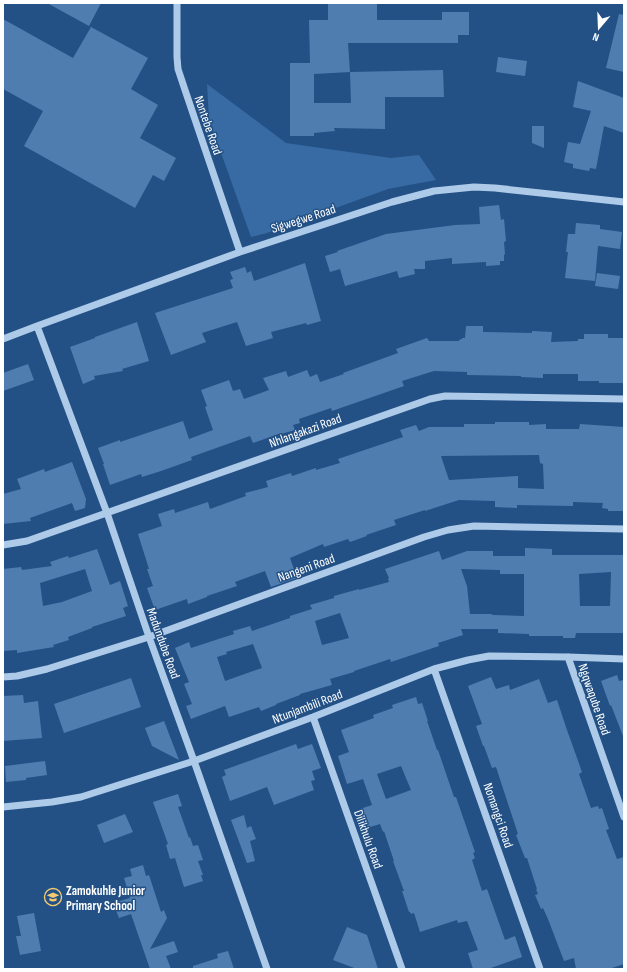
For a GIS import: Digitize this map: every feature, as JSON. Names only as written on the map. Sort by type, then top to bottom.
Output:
[{"type":"street","name":"Nontebe Road","points":[[177,3],[178,69],[240,252]]},
{"type":"street","name":"Sigwegwe Road","points":[[3,339],[240,252],[392,202],[434,191],[495,188],[624,202]]},
{"type":"street","name":"Madundube Road","points":[[37,326],[107,514],[267,969]]},
{"type":"street","name":"Nhlangakazi Road","points":[[3,545],[27,541],[107,514],[430,399],[445,396],[624,399]]},
{"type":"street","name":"Nangeni Road","points":[[3,677],[17,676],[47,669],[149,637],[424,537],[448,530],[474,526],[624,529]]},
{"type":"street","name":"Ntunjambili Road","points":[[3,807],[52,802],[81,797],[194,762],[434,669],[490,656],[624,659]]},
{"type":"street","name":"Ngqwaqube Road","points":[[568,657],[624,817]]},
{"type":"street","name":"Nomangci Road","points":[[434,669],[540,969]]},
{"type":"street","name":"Dilikhulu Road","points":[[313,717],[402,969]]},
{"type":"shaded area","points":[[207,84],[286,143],[391,158],[419,155],[436,180],[388,189],[267,233],[251,237],[209,119]]},
{"type":"building","points":[[47,3],[101,3],[89,26]]},
{"type":"building","points":[[328,3],[377,3],[377,20],[442,20],[442,12],[469,12],[469,35],[458,35],[458,43],[348,43],[350,72],[443,70],[444,97],[385,97],[385,129],[334,128],[335,131],[314,133],[314,136],[290,136],[290,63],[310,63],[309,20],[328,20]],"holes":[[[350,72],[351,103],[314,103],[314,74]]]},
{"type":"building","points":[[619,14],[624,15],[624,72],[606,68]]},
{"type":"building","points":[[3,19],[73,58],[91,27],[148,58],[131,89],[158,105],[140,138],[176,158],[164,181],[153,175],[135,208],[24,146],[43,111],[3,89]]},
{"type":"building","points":[[498,57],[527,61],[525,76],[496,72]]},
{"type":"building","points":[[578,81],[624,98],[624,133],[604,126],[596,169],[590,168],[589,171],[573,168],[573,164],[564,162],[568,142],[580,144],[591,111],[573,107]]},
{"type":"building","points":[[532,126],[544,126],[544,148],[532,143]]},
{"type":"building","points":[[499,205],[501,220],[504,219],[506,241],[504,242],[504,261],[500,261],[500,265],[486,266],[486,262],[452,264],[452,258],[425,261],[425,269],[414,269],[415,274],[399,278],[397,271],[345,286],[340,269],[330,272],[325,256],[338,252],[337,251],[386,234],[455,225],[480,224],[479,207]]},
{"type":"building","points":[[576,223],[600,225],[600,229],[622,232],[620,249],[598,246],[595,281],[565,278],[568,252],[566,252],[568,234],[575,234]]},
{"type":"building","points":[[305,263],[321,321],[307,325],[306,323],[271,332],[273,338],[246,346],[237,322],[202,333],[206,342],[171,355],[155,313],[233,288],[230,280],[233,279],[230,272],[245,267],[247,273],[251,271],[254,281]]},
{"type":"building","points":[[597,273],[620,276],[618,289],[595,286]]},
{"type":"building","points":[[137,322],[149,361],[122,369],[123,371],[94,376],[95,379],[83,384],[70,347]]},
{"type":"building","points":[[466,326],[483,326],[483,332],[552,332],[551,342],[578,341],[578,339],[584,339],[584,334],[608,334],[608,338],[624,338],[624,383],[578,381],[578,374],[543,374],[543,378],[467,375],[467,372],[434,371],[402,381],[404,386],[332,411],[331,408],[299,419],[300,423],[293,425],[295,430],[281,433],[253,443],[250,436],[191,457],[192,460],[161,471],[142,477],[141,474],[110,485],[98,448],[183,421],[189,439],[213,430],[201,390],[229,380],[233,391],[240,389],[244,399],[269,390],[263,378],[286,371],[288,377],[307,370],[310,377],[317,374],[320,382],[398,353],[396,349],[427,338],[429,341],[459,341],[462,338],[465,338]]},
{"type":"building","points":[[28,364],[34,380],[3,391],[3,373]]},
{"type":"building","points":[[495,422],[529,422],[529,425],[546,424],[546,429],[579,429],[580,424],[624,427],[624,511],[608,511],[608,509],[602,508],[603,503],[573,502],[573,506],[517,505],[517,508],[495,507],[495,501],[459,500],[394,520],[396,525],[350,542],[348,539],[324,547],[323,544],[290,558],[297,578],[271,587],[265,571],[235,582],[237,586],[188,604],[187,599],[155,610],[147,588],[153,586],[138,534],[162,526],[158,514],[174,509],[175,513],[208,502],[210,509],[246,496],[245,493],[268,487],[266,481],[291,473],[292,476],[316,468],[316,470],[340,463],[338,459],[403,437],[400,430],[416,425],[419,431],[429,427],[464,427],[464,424],[495,424]],"holes":[[[539,455],[540,463],[543,464],[544,489],[518,488],[518,476],[449,480],[441,456]]]},
{"type":"building","points":[[72,462],[86,499],[85,508],[75,511],[72,503],[30,518],[31,521],[3,524],[3,494],[21,489],[17,479],[44,469],[45,472]]},
{"type":"building","points":[[525,548],[552,549],[552,555],[624,555],[624,633],[576,633],[575,638],[563,638],[563,636],[529,636],[529,634],[498,633],[498,629],[461,629],[463,635],[438,643],[439,646],[391,662],[390,659],[330,679],[332,685],[300,694],[261,711],[259,707],[229,717],[225,706],[191,719],[186,706],[192,704],[184,684],[189,682],[175,648],[189,642],[191,648],[234,634],[233,631],[250,626],[252,631],[312,609],[310,605],[334,598],[334,596],[389,582],[385,569],[439,551],[442,560],[467,551],[493,551],[493,556],[525,556]],"holes":[[[461,569],[500,570],[500,574],[524,574],[524,616],[470,614],[467,586]],[[611,572],[610,606],[580,606],[579,574]],[[340,613],[349,638],[322,645],[315,621]],[[253,644],[262,668],[225,681],[217,657],[227,654],[226,652]]]},
{"type":"building","points":[[97,549],[110,585],[120,581],[128,606],[123,608],[126,616],[92,627],[68,637],[69,640],[53,645],[54,647],[17,653],[17,650],[3,651],[3,569],[21,567],[22,570],[52,566],[50,562],[68,556],[69,558]],"holes":[[[85,569],[92,591],[62,602],[43,606],[40,583]]]},
{"type":"building","points":[[617,675],[619,681],[624,680],[624,736],[611,705],[610,706],[601,681]]},
{"type":"building","points":[[491,677],[496,689],[509,685],[510,690],[539,679],[548,703],[557,700],[582,772],[579,774],[591,808],[598,806],[599,809],[602,808],[609,829],[606,830],[617,859],[624,857],[624,964],[609,969],[576,969],[574,958],[564,961],[548,919],[543,908],[541,909],[535,895],[538,894],[537,889],[527,858],[525,858],[516,835],[518,834],[496,767],[492,768],[476,726],[482,724],[468,686]]},
{"type":"building","points":[[131,678],[141,707],[64,733],[54,704]]},
{"type":"building","points":[[23,695],[24,703],[38,701],[42,738],[3,741],[3,696]]},
{"type":"building","points":[[416,697],[418,704],[422,703],[437,750],[454,797],[456,797],[475,852],[473,853],[475,858],[472,860],[482,891],[487,889],[505,940],[515,936],[522,957],[488,969],[473,969],[468,953],[478,950],[467,921],[458,923],[457,920],[420,932],[414,913],[411,914],[409,912],[402,891],[404,891],[384,831],[383,832],[380,824],[367,828],[360,809],[372,805],[363,779],[347,784],[338,756],[349,752],[341,730],[374,718],[373,715],[393,708],[392,705]],"holes":[[[401,766],[411,790],[386,799],[377,774]]]},
{"type":"building","points":[[164,721],[179,760],[152,746],[145,728]]},
{"type":"building","points":[[296,744],[298,749],[312,744],[321,768],[312,771],[315,780],[311,781],[314,790],[274,805],[267,787],[230,801],[222,777],[226,775],[224,770]]},
{"type":"building","points":[[45,761],[47,775],[26,778],[26,780],[6,782],[5,766]]},
{"type":"building","points":[[178,794],[182,806],[178,807],[189,838],[190,837],[193,846],[198,845],[203,860],[198,861],[203,875],[201,875],[203,881],[184,887],[175,858],[170,859],[166,845],[168,844],[153,802]]},
{"type":"building","points":[[125,814],[133,832],[104,843],[97,825]]},
{"type":"building","points":[[244,815],[247,828],[251,826],[256,839],[250,841],[255,861],[247,863],[231,820]]},
{"type":"building","points":[[143,865],[146,876],[149,875],[161,912],[164,910],[167,918],[150,949],[174,941],[178,952],[166,956],[171,969],[150,969],[131,914],[119,918],[113,903],[130,898],[124,878],[132,876],[130,869]]},
{"type":"building","points":[[34,913],[41,951],[20,955],[16,936],[21,936],[17,916]]},
{"type":"building","points":[[347,927],[367,935],[378,969],[357,969],[333,960]]},
{"type":"building","points":[[228,951],[234,969],[193,969],[193,966],[218,958],[217,954]]},
{"type":"place","name":"Zamokuhle Junior Primary School","points":[[53,897]]}]
